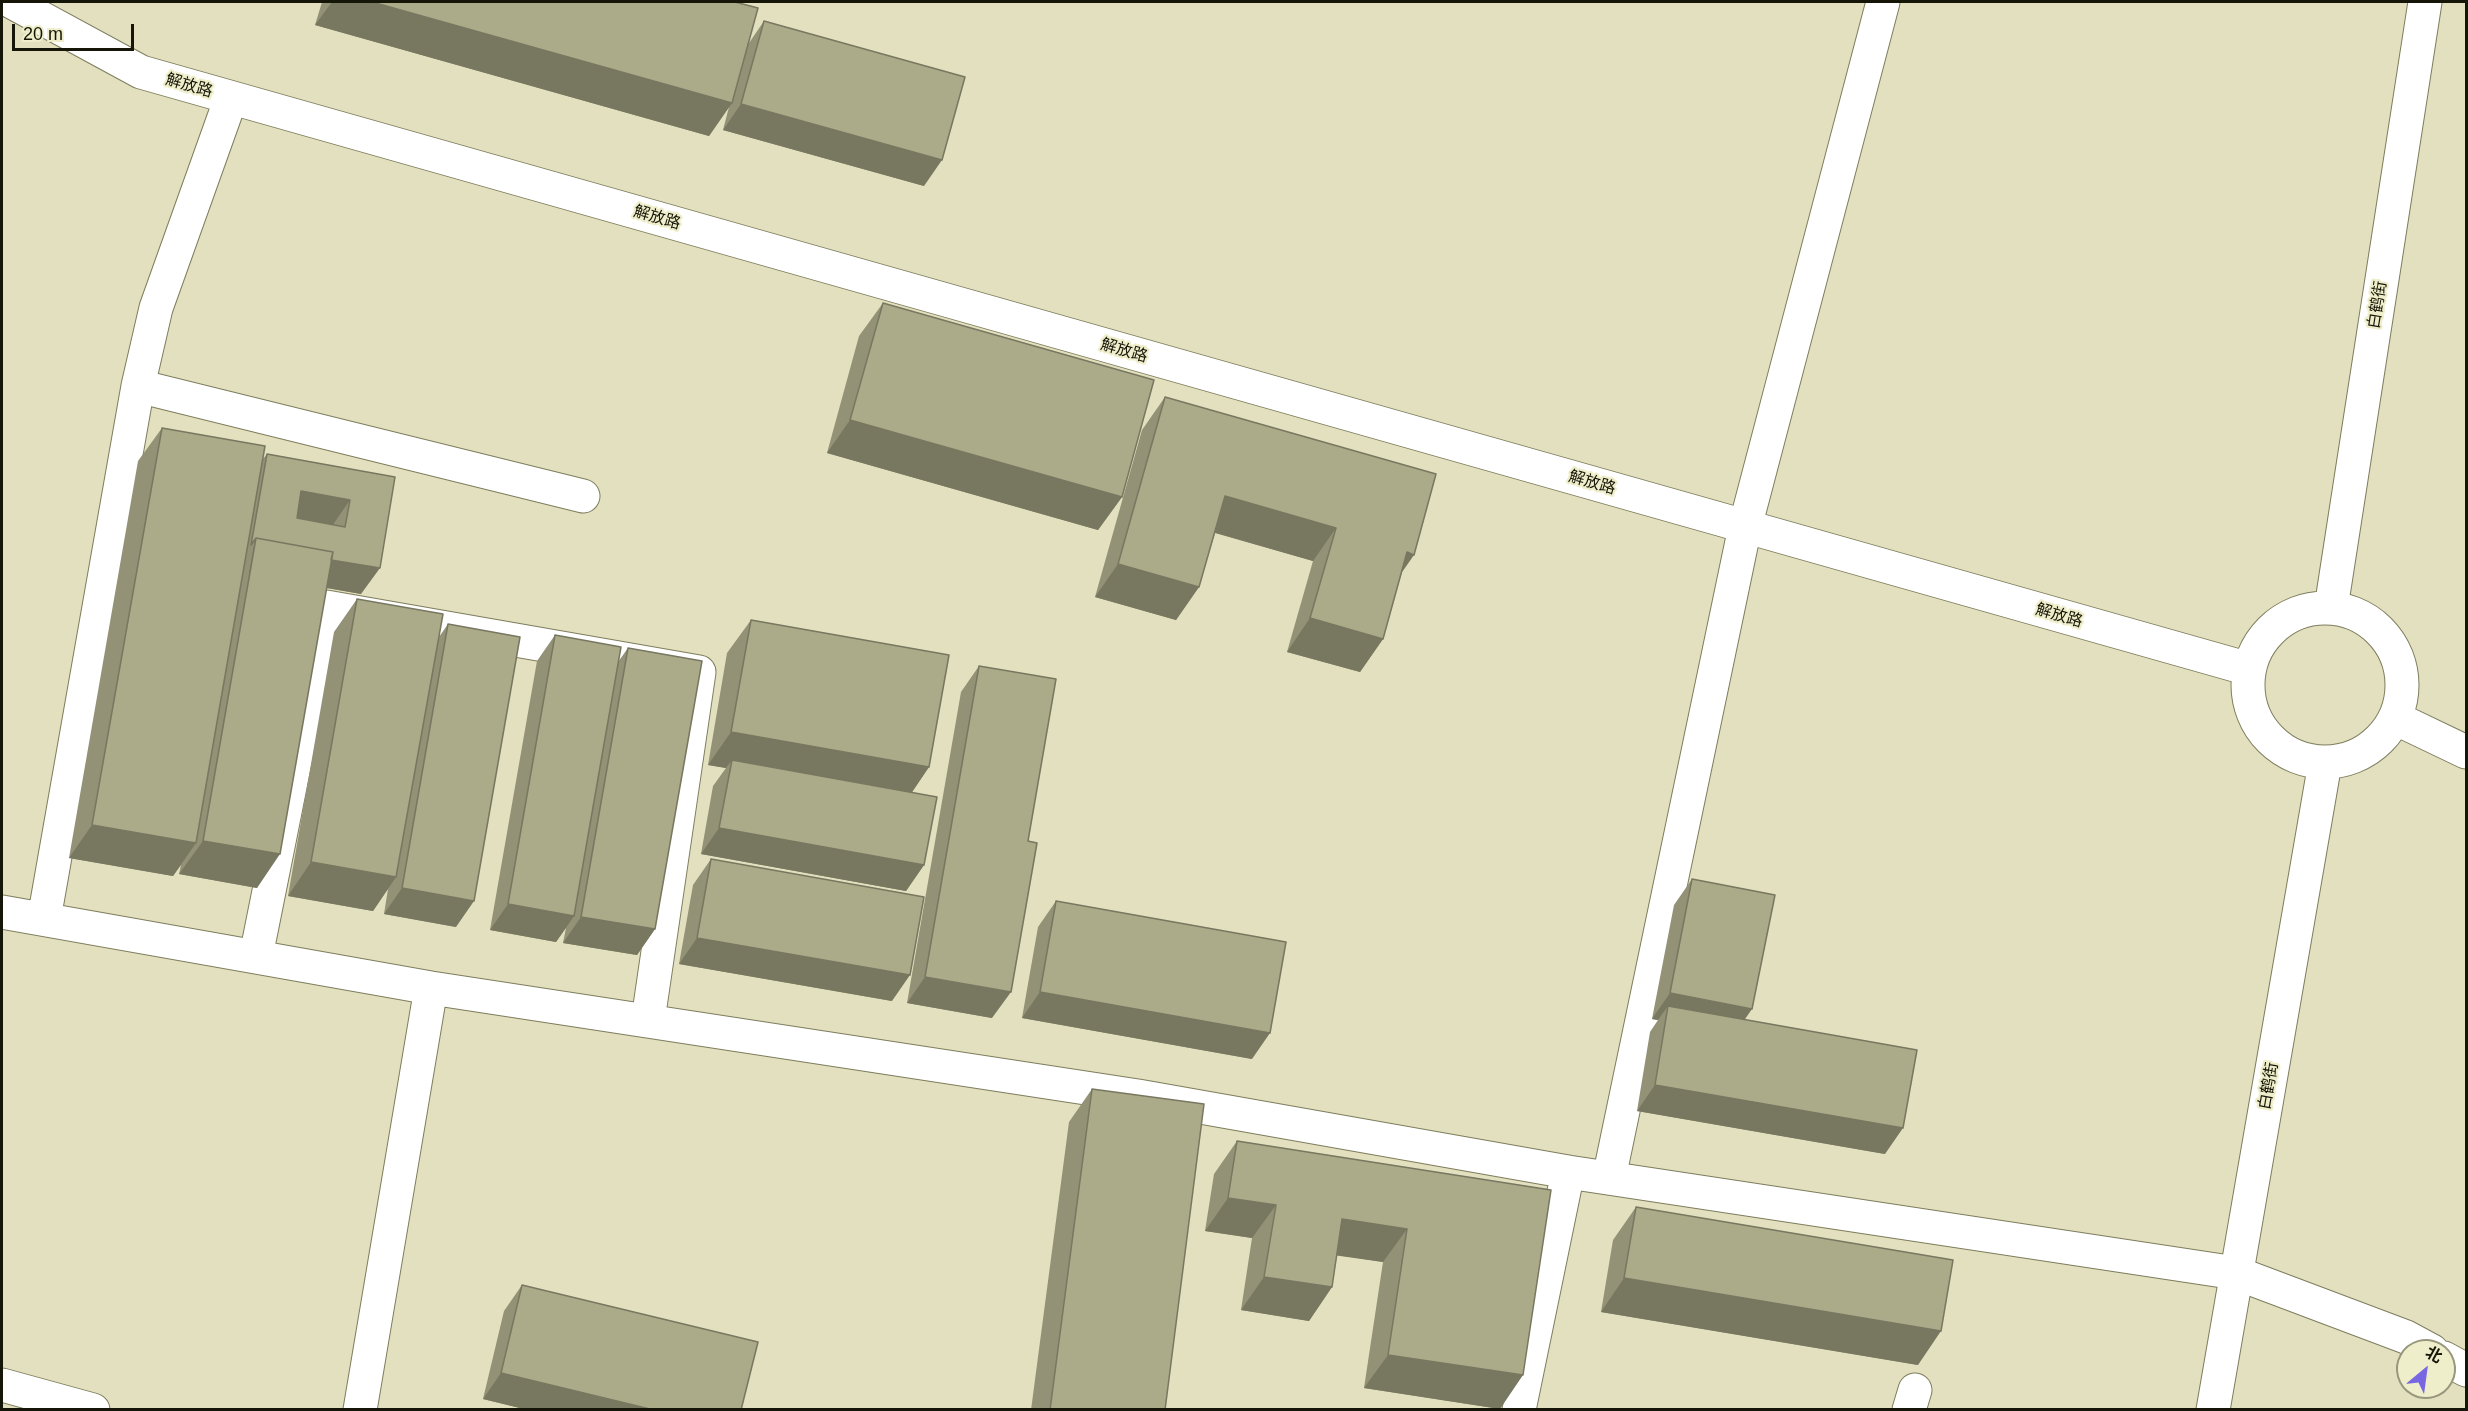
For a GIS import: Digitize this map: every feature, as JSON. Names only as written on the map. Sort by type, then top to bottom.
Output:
[{"type":"main road","name":"解放路","points":[[12,2],[141,72],[2249,669]]},
{"type":"main road","points":[[1609,1178],[1745,527],[1883,2]]},
{"type":"main road","name":"白鹤街","points":[[2331,608],[2425,2]]},
{"type":"main road","points":[[44,919],[138,386],[156,308],[231,98]]},
{"type":"main road","points":[[138,386],[583,496]]},
{"type":"main road","points":[[256,956],[326,608],[699,672],[648,1020]]},
{"type":"main road","points":[[2331,608],[2359,616],[2384,634],[2398,660],[2403,689],[2395,718],[2378,742],[2354,757],[2325,763],[2298,758],[2275,744],[2257,723],[2248,697],[2249,669],[2259,643],[2278,623],[2303,611],[2331,608]]},
{"type":"main road","points":[[2395,718],[2466,752]]},
{"type":"main road","name":"白鹤街","points":[[2213,1410],[2325,763]]},
{"type":"main road","points":[[2,912],[431,988],[1138,1096],[1568,1172],[2236,1273],[2410,1339]]},
{"type":"main road","points":[[360,1410],[431,988]]},
{"type":"main road","points":[[1519,1410],[1568,1172]]},
{"type":"main road","points":[[2,1384],[93,1410]]},
{"type":"building","points":[[372,2],[735,2],[758,8],[732,103]]},
{"type":"building","points":[[764,21],[965,77],[942,160],[741,104]]},
{"type":"building","points":[[883,303],[1154,380],[1122,497],[850,420]]},
{"type":"building","points":[[1165,397],[1436,474],[1414,555],[1407,552],[1383,639],[1310,618],[1336,528],[1225,496],[1199,587],[1118,564]]},
{"type":"building","points":[[162,428],[265,446],[196,843],[92,825]]},
{"type":"building","points":[[267,454],[395,477],[380,568],[331,560],[333,552],[256,538],[251,545]],"holes":[[[301,491],[350,500],[345,527],[297,518]]]},
{"type":"building","points":[[256,538],[333,552],[280,854],[203,841]]},
{"type":"building","points":[[357,599],[443,614],[396,877],[311,862]]},
{"type":"building","points":[[751,620],[949,655],[929,767],[731,732]]},
{"type":"building","points":[[448,624],[520,637],[474,901],[402,888]]},
{"type":"building","points":[[555,635],[621,647],[574,916],[508,904]]},
{"type":"building","points":[[628,648],[702,661],[655,929],[581,917]]},
{"type":"building","points":[[979,666],[1056,679],[1028,841],[1037,843],[1011,992],[925,977]]},
{"type":"building","points":[[732,760],[937,797],[924,865],[719,828]]},
{"type":"building","points":[[711,859],[924,897],[910,975],[697,938]]},
{"type":"building","points":[[1692,879],[1775,895],[1752,1009],[1670,993]]},
{"type":"building","points":[[1056,901],[1286,942],[1270,1033],[1040,992]]},
{"type":"building","points":[[1668,1006],[1917,1050],[1903,1128],[1655,1085]]},
{"type":"building","points":[[1092,1089],[1204,1104],[1165,1410],[1050,1410]]},
{"type":"building","points":[[1237,1141],[1551,1190],[1523,1375],[1388,1355],[1407,1229],[1342,1219],[1332,1287],[1264,1277],[1276,1205],[1228,1198]]},
{"type":"building","points":[[1636,1207],[1953,1260],[1941,1331],[1624,1278]]},
{"type":"building","points":[[522,1285],[758,1342],[741,1410],[654,1410],[501,1373]]}]
